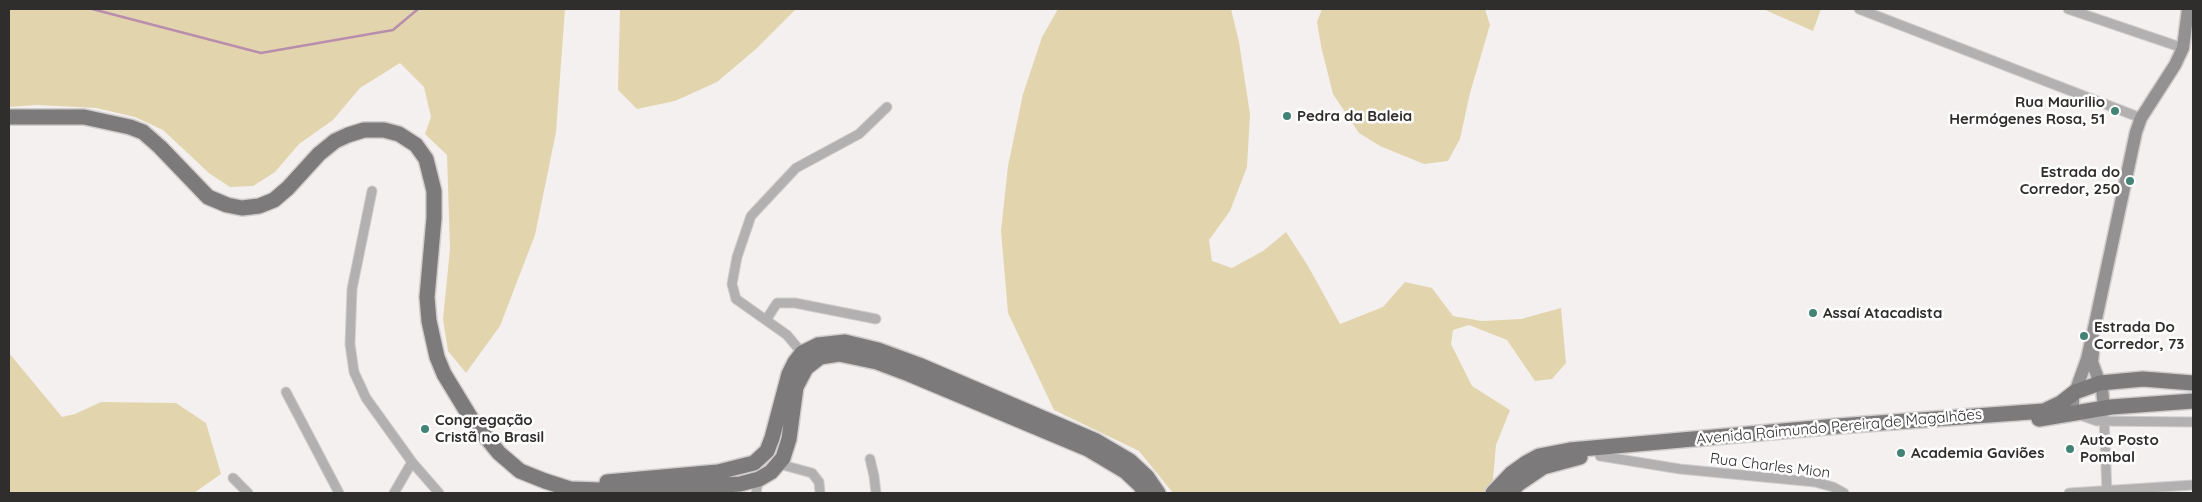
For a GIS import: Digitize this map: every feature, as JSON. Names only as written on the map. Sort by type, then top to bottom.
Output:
[{"type":"main road","points":[[2076,414],[2073,406],[2075,392],[2088,354],[2136,132],[2141,118],[2175,65],[2183,48],[2188,9]]},
{"type":"main road","points":[[9,117],[84,117],[130,127],[143,132],[208,197],[227,205],[242,208],[260,206],[274,200],[288,188],[319,154],[336,141],[348,135],[364,130],[384,130],[399,134],[416,145],[426,159],[434,191],[434,218],[428,297],[429,321],[437,358],[444,374],[472,420],[499,453],[520,471],[556,488],[629,491],[740,484],[758,486],[778,464],[789,438],[794,395],[800,377],[812,361],[830,354],[839,354],[877,362],[1088,449],[1125,471],[1145,493]]},
{"type":"main road","points":[[2104,415],[2100,382],[2093,367],[2092,358],[2113,250],[2113,236]]},
{"type":"main road","points":[[778,464],[773,457],[772,451],[789,374],[795,362],[802,354],[818,345],[845,342],[878,350],[919,365],[1070,429],[1130,461],[1147,477],[1158,493]]},
{"type":"main road","name":"Avenida Raimundo Pereira de Magalhães","points":[[1493,493],[1512,473],[1526,463],[1539,456],[1570,450],[1865,424],[2044,411],[2061,403],[2075,392],[2100,382],[2143,378],[2188,382]]},
{"type":"main road","points":[[2187,402],[2164,398],[2122,400],[2117,399],[2116,395],[2117,391],[2122,389],[2188,382]]},
{"type":"main road","name":"Avenida Raimundo Pereira de Magalhães","points":[[1510,493],[1518,484],[1543,467],[1575,458],[1600,456],[1631,458],[2076,414],[2104,415],[2135,405],[2187,402]]},
{"type":"main road","points":[[556,488],[601,482],[689,475],[742,467],[754,463],[767,451],[778,419]]},
{"type":"street","points":[[1859,9],[2141,118]]},
{"type":"street","points":[[2068,9],[2183,48]]},
{"type":"street","points":[[802,354],[787,335],[736,299],[732,284],[737,257],[751,216],[796,168],[859,134],[887,107]]},
{"type":"street","points":[[372,191],[352,289],[350,318],[351,358],[354,372],[366,398],[412,462],[439,493]]},
{"type":"street","points":[[766,320],[777,303],[795,303],[876,319]]},
{"type":"street","points":[[286,392],[339,493]]},
{"type":"street","points":[[2107,492],[2104,415],[2193,422]]},
{"type":"street","name":"Rua Charles Mion","points":[[1631,458],[1680,469],[1815,482],[1833,487],[1844,493]]},
{"type":"street","points":[[870,459],[876,493]]},
{"type":"street","points":[[394,493],[412,462]]},
{"type":"street","points":[[754,463],[758,486]]},
{"type":"street","points":[[778,464],[812,474],[819,482],[820,493]]},
{"type":"street","points":[[233,478],[248,493]]},
{"type":"street","points":[[2069,493],[2107,492],[2193,484]]},
{"type":"shaded area","points":[[9,9],[565,9],[556,132],[535,235],[500,326],[466,373],[448,351],[443,319],[450,249],[447,155],[425,134],[431,117],[424,87],[400,63],[360,88],[333,120],[299,144],[275,172],[253,186],[230,187],[210,174],[163,130],[135,117],[96,108],[37,105],[9,107]]},
{"type":"shaded area","points":[[620,9],[796,9],[756,49],[717,82],[675,101],[637,109],[618,90]]},
{"type":"shaded area","points":[[1058,9],[1231,9],[1239,42],[1250,114],[1247,167],[1230,211],[1209,240],[1212,261],[1232,268],[1263,251],[1286,232],[1308,266],[1340,324],[1383,307],[1405,282],[1432,288],[1453,316],[1482,321],[1521,319],[1561,308],[1566,363],[1552,379],[1535,381],[1507,340],[1469,325],[1453,330],[1451,344],[1472,386],[1510,410],[1496,445],[1493,479],[1486,493],[1173,493],[1139,451],[1054,410],[1008,313],[1001,231],[1008,166],[1023,94],[1042,37]]},
{"type":"shaded area","points":[[1322,9],[1485,9],[1490,25],[1470,93],[1460,139],[1448,161],[1424,164],[1380,146],[1359,133],[1333,94],[1317,22]]},
{"type":"shaded area","points":[[1763,9],[1821,9],[1813,31]]},
{"type":"shaded area","points":[[9,353],[62,417],[75,414],[101,402],[176,403],[206,423],[221,474],[194,493],[9,493]]},
{"type":"waterway","points":[[92,9],[261,53],[393,30],[418,9]]},
{"type":"place","name":"Rua Maurilio Hermógenes Rosa, 51","points":[[2115,111]]},
{"type":"place","name":"Pedra da Baleia","points":[[1287,116]]},
{"type":"place","name":"Estrada do Corredor, 250","points":[[2130,181]]},
{"type":"place","name":"Assaí Atacadista","points":[[1813,313]]},
{"type":"place","name":"Estrada Do Corredor, 73","points":[[2084,336]]},
{"type":"place","name":"Congregação Cristã no Brasil","points":[[425,429]]},
{"type":"place","name":"Auto Posto Pombal","points":[[2070,449]]},
{"type":"place","name":"Academia Gaviões","points":[[1901,453]]}]
